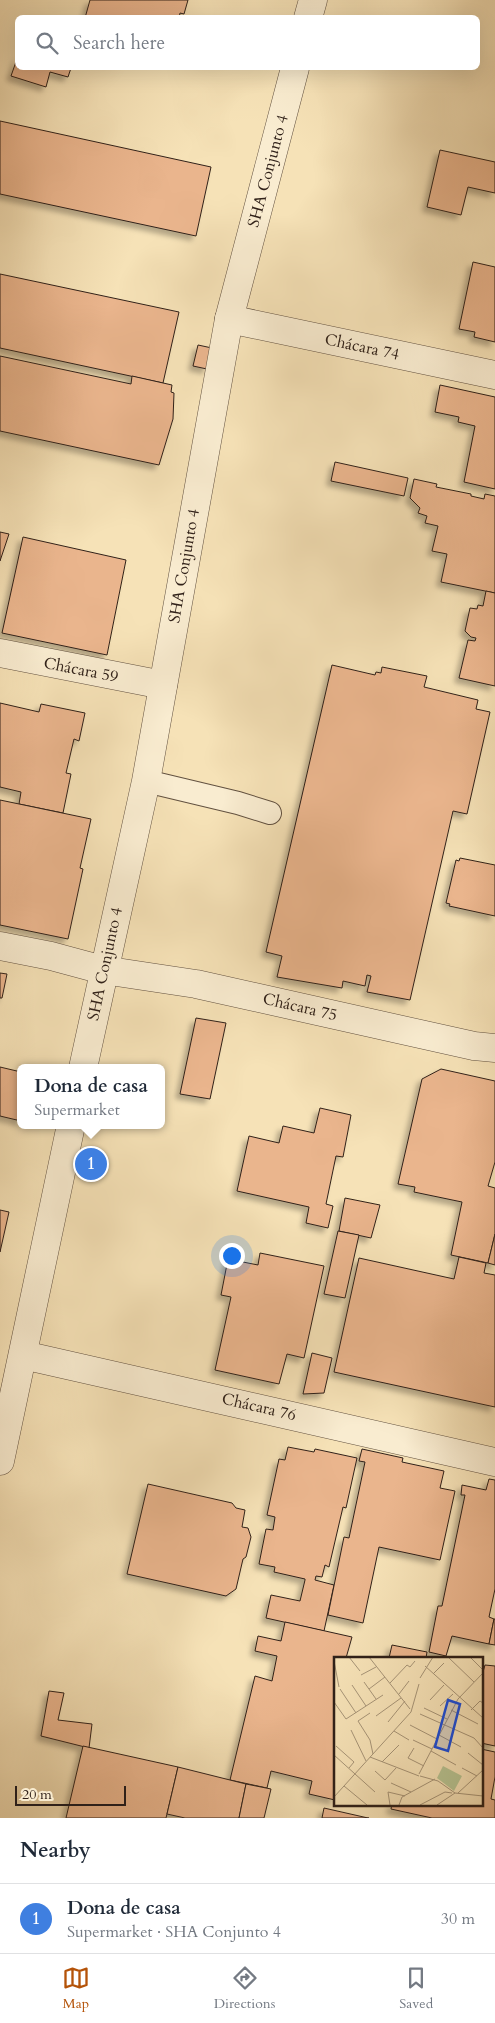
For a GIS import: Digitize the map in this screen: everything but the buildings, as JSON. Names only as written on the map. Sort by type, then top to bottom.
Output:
[{"type":"street","points":[[309,15],[313,0]]},
{"type":"street","name":"SHA Conjunto 4","points":[[84,1064],[103,970],[146,782],[229,319],[294,70]]},
{"type":"street","name":"Chácara 74","points":[[229,319],[495,375]]},
{"type":"street","name":"Chácara 59","points":[[0,653],[162,685]]},
{"type":"street","points":[[0,946],[51,956],[103,970]]},
{"type":"street","name":"Chácara 75","points":[[103,970],[196,984],[474,1046],[495,1048]]},
{"type":"street","points":[[0,1461],[70,1129]]},
{"type":"street","name":"Chácara 76","points":[[23,1354],[495,1462]]},
{"type":"lane","points":[[146,782],[238,803],[270,813]]},
{"type":"place","name":"Dona de casa","points":[[91,1164]]}]
